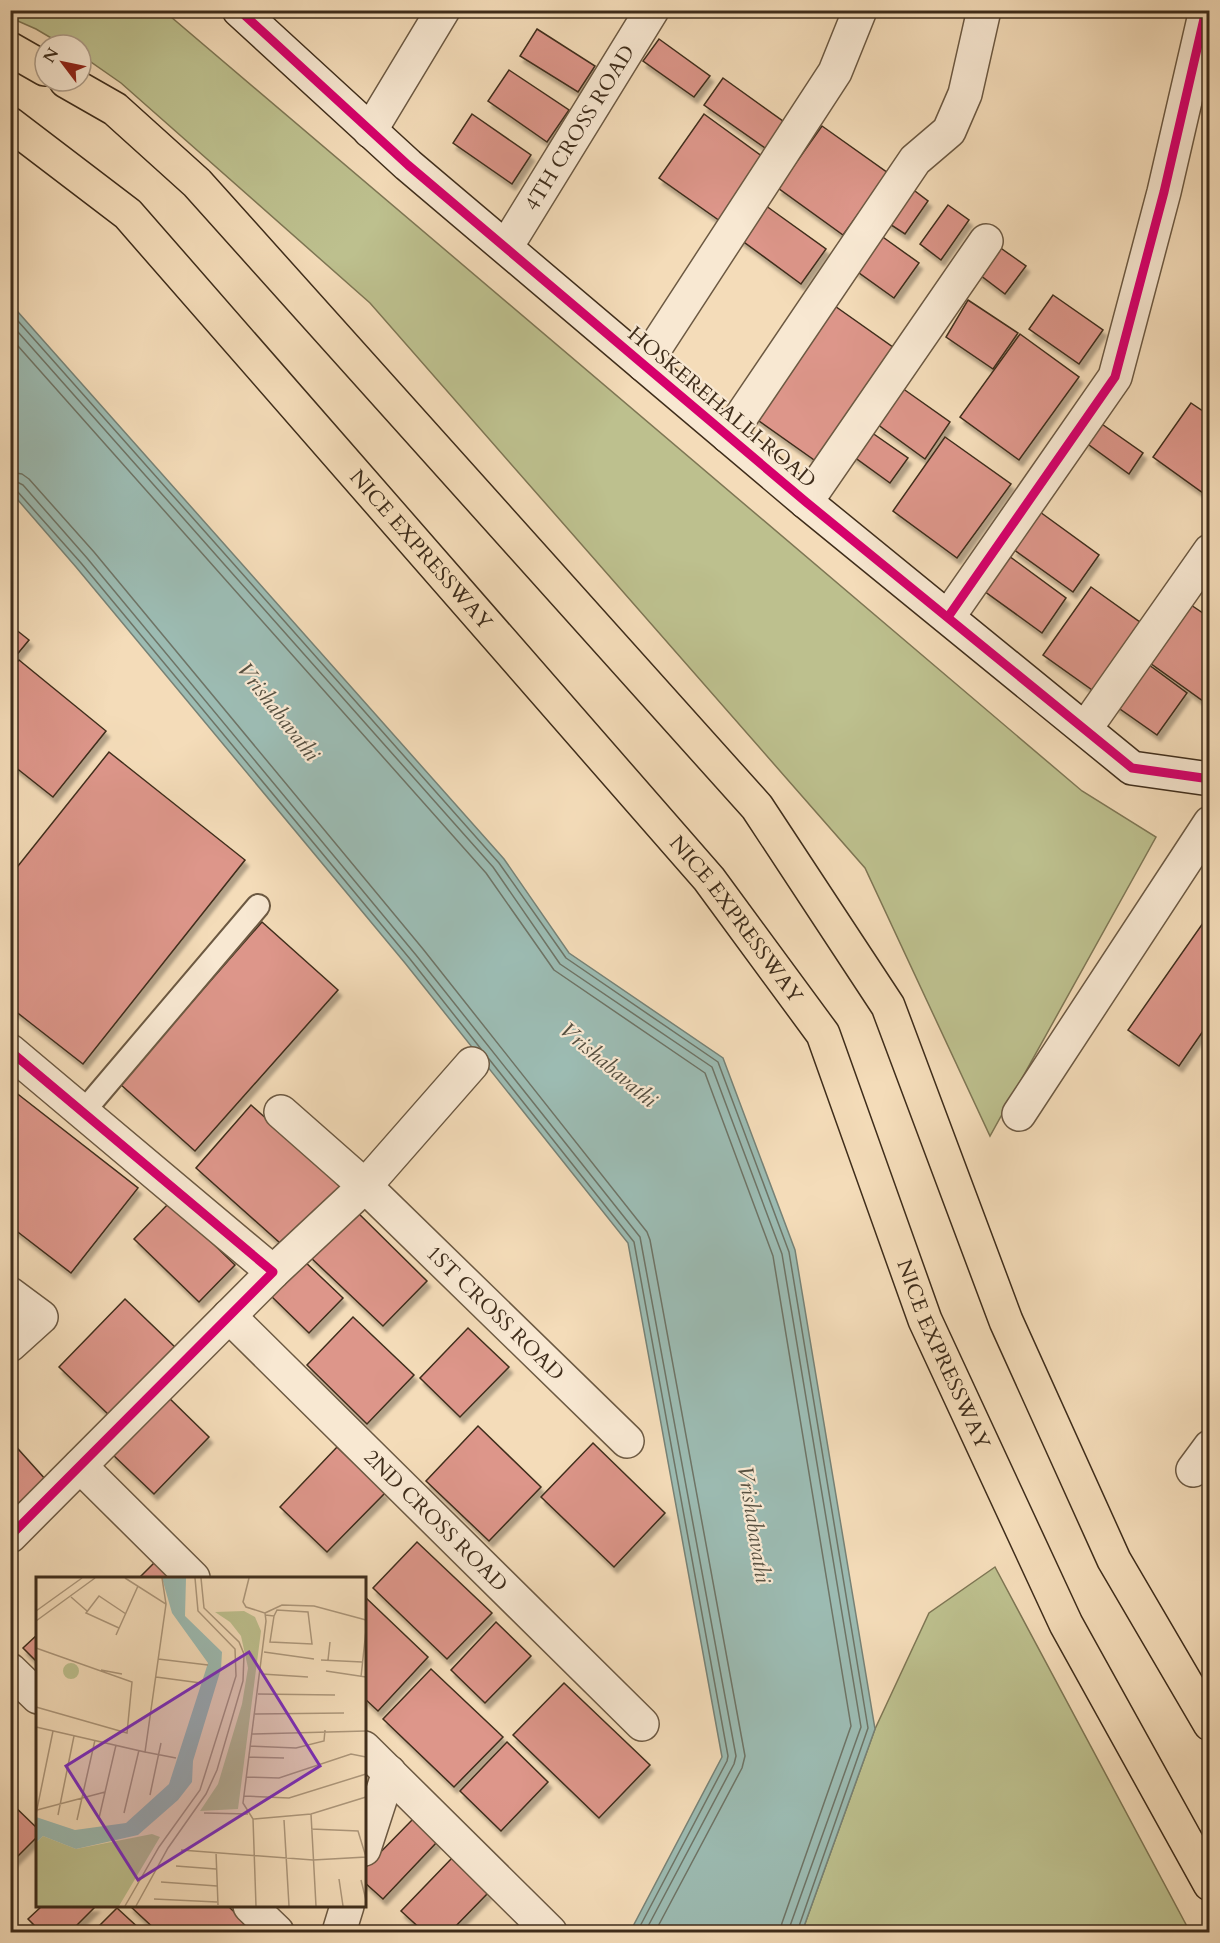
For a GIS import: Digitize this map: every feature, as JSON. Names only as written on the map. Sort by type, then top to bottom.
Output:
[{"type":"highway","points":[[10,49],[33,62]]},
{"type":"highway","points":[[87,93],[115,109],[197,183],[757,807],[888,1006],[1006,1321],[1114,1560],[1209,1724]]},
{"type":"highway","name":"NICE EXPRESSWAY","points":[[10,124],[128,214],[709,879],[823,1034],[925,1320],[1066,1624],[1209,1884]]},
{"type":"street","name":"HOSKEREHALLI ROAD","points":[[239,10],[370,130],[644,365],[806,502],[1132,768],[1209,779]]},
{"type":"street","points":[[370,130],[443,10]]},
{"type":"street","name":"4TH CROSS ROAD","points":[[506,247],[652,10]]},
{"type":"street","points":[[644,365],[835,72],[860,10]]},
{"type":"street","points":[[728,436],[915,160],[949,131],[966,94],[984,10]]},
{"type":"street","points":[[948,617],[1115,377],[1164,192],[1206,10]]},
{"type":"street","points":[[806,502],[986,241]]},
{"type":"street","points":[[1085,729],[1209,551]]},
{"type":"street","points":[[1019,1114],[1209,823]]},
{"type":"street","points":[[10,1051],[273,1272]]},
{"type":"street","points":[[10,1536],[273,1272],[365,1186],[472,1064]]},
{"type":"street","name":"1ST CROSS ROAD","points":[[281,1112],[365,1186],[627,1441]]},
{"type":"street","points":[[10,1294],[41,1317],[10,1346]]},
{"type":"street","name":"2ND CROSS ROAD","points":[[230,1316],[642,1724]]},
{"type":"street","points":[[80,1466],[192,1577]]},
{"type":"street","points":[[10,1670],[36,1695]]},
{"type":"street","points":[[366,1750],[550,1932]]},
{"type":"street","points":[[366,1843],[388,1772]]},
{"type":"street","points":[[252,1907],[277,1932]]},
{"type":"street","points":[[339,1932],[346,1907]]},
{"type":"lane","points":[[83,1112],[258,906]]},
{"type":"green space","points":[[11,11],[164,11],[1082,791],[1156,837],[990,1136],[865,868],[370,303],[121,83],[93,63],[93,33],[43,33],[11,18]]},
{"type":"green space","points":[[995,1567],[1190,1932],[802,1932],[875,1729],[929,1613]]},
{"type":"water","name":"Vrishabavathi","points":[[10,303],[504,859],[569,953],[723,1058],[795,1250],[875,1729],[802,1932],[630,1932],[722,1757],[628,1243],[405,963],[11,492]]},
{"type":"building","points":[[537,29],[595,66],[578,92],[520,56]]},
{"type":"building","points":[[659,39],[710,76],[694,97],[643,61]]},
{"type":"building","points":[[509,70],[569,110],[547,142],[488,101]]},
{"type":"building","points":[[723,78],[787,124],[768,150],[704,105]]},
{"type":"building","points":[[472,114],[531,155],[512,184],[453,143]]},
{"type":"building","points":[[704,114],[763,157],[720,221],[659,178]]},
{"type":"building","points":[[822,126],[888,173],[843,235],[778,188]]},
{"type":"building","points":[[907,185],[928,201],[905,234],[882,219]]},
{"type":"building","points":[[762,203],[826,249],[801,284],[737,237]]},
{"type":"building","points":[[948,205],[969,220],[941,260],[920,244]]},
{"type":"building","points":[[880,235],[919,263],[894,298],[855,270]]},
{"type":"building","points":[[995,244],[1026,266],[1005,294],[976,272]]},
{"type":"building","points":[[1053,295],[1103,330],[1079,364],[1029,329]]},
{"type":"building","points":[[968,300],[1018,333],[993,369],[946,337]]},
{"type":"building","points":[[832,304],[897,350],[817,462],[752,416]]},
{"type":"building","points":[[1020,334],[1079,377],[1019,460],[960,417]]},
{"type":"building","points":[[902,388],[950,422],[925,459],[877,424]]},
{"type":"building","points":[[1191,403],[1210,416],[1210,498],[1153,457]]},
{"type":"building","points":[[1099,422],[1143,453],[1129,474],[1085,442]]},
{"type":"building","points":[[868,430],[908,458],[890,483],[850,454]]},
{"type":"building","points":[[945,437],[1011,484],[957,558],[893,511]]},
{"type":"building","points":[[1040,512],[1099,555],[1073,592],[1013,549]]},
{"type":"building","points":[[1009,556],[1066,598],[1042,633],[984,591]]},
{"type":"building","points":[[1091,587],[1144,625],[1095,692],[1043,655]]},
{"type":"building","points":[[1191,605],[1210,618],[1210,706],[1150,663]]},
{"type":"building","points":[[10,625],[29,640],[10,663]]},
{"type":"building","points":[[1141,659],[1187,693],[1157,735],[1110,702]]},
{"type":"building","points":[[19,660],[106,731],[53,797],[10,763],[10,670]]},
{"type":"building","points":[[109,752],[245,860],[83,1064],[10,1007],[10,876]]},
{"type":"building","points":[[262,922],[338,990],[195,1151],[120,1084]]},
{"type":"building","points":[[1203,923],[1210,928],[1210,1021],[1179,1066],[1128,1030]]},
{"type":"building","points":[[10,1088],[138,1188],[71,1273],[10,1226]]},
{"type":"building","points":[[251,1105],[344,1188],[289,1251],[196,1168]]},
{"type":"building","points":[[170,1202],[235,1265],[199,1302],[134,1239]]},
{"type":"building","points":[[354,1209],[427,1281],[383,1326],[309,1256]]},
{"type":"building","points":[[302,1259],[343,1298],[309,1333],[269,1294]]},
{"type":"building","points":[[125,1299],[176,1348],[110,1416],[59,1367]]},
{"type":"building","points":[[353,1317],[414,1375],[367,1424],[307,1365]]},
{"type":"building","points":[[468,1328],[509,1367],[460,1417],[420,1378]]},
{"type":"building","points":[[166,1395],[209,1437],[154,1494],[111,1453]]},
{"type":"building","points":[[478,1426],[541,1487],[489,1541],[426,1481]]},
{"type":"building","points":[[10,1440],[46,1480],[10,1512]]},
{"type":"building","points":[[593,1443],[665,1513],[614,1567],[541,1497]]},
{"type":"building","points":[[337,1447],[385,1493],[327,1552],[280,1507]]},
{"type":"building","points":[[417,1542],[492,1613],[447,1659],[373,1588]]},
{"type":"building","points":[[155,1562],[172,1577],[140,1577]]},
{"type":"building","points":[[366,1598],[428,1657],[378,1711],[366,1700]]},
{"type":"building","points":[[496,1622],[531,1656],[485,1703],[451,1670]]},
{"type":"building","points":[[36,1636],[36,1661],[23,1648]]},
{"type":"building","points":[[431,1669],[503,1737],[454,1787],[383,1719]]},
{"type":"building","points":[[564,1683],[650,1765],[599,1818],[513,1735]]},
{"type":"building","points":[[507,1742],[548,1782],[501,1831],[460,1791]]},
{"type":"building","points":[[10,1802],[36,1827],[36,1838],[10,1864]]},
{"type":"building","points":[[413,1819],[437,1842],[383,1899],[366,1884],[366,1867]]},
{"type":"building","points":[[452,1858],[488,1893],[450,1932],[424,1932],[401,1911]]},
{"type":"building","points":[[41,1907],[95,1907],[70,1932],[41,1932],[28,1919]]},
{"type":"building","points":[[131,1907],[229,1907],[254,1931],[252,1932],[158,1932]]},
{"type":"building","points":[[117,1908],[143,1932],[93,1932]]},
{"type":"cycle path","points":[[239,10],[408,165],[806,502],[1132,768],[1210,779]]},
{"type":"cycle path","points":[[948,617],[1115,377],[1164,192],[1206,10]]},
{"type":"cycle path","points":[[10,1051],[273,1272],[10,1536]]}]
